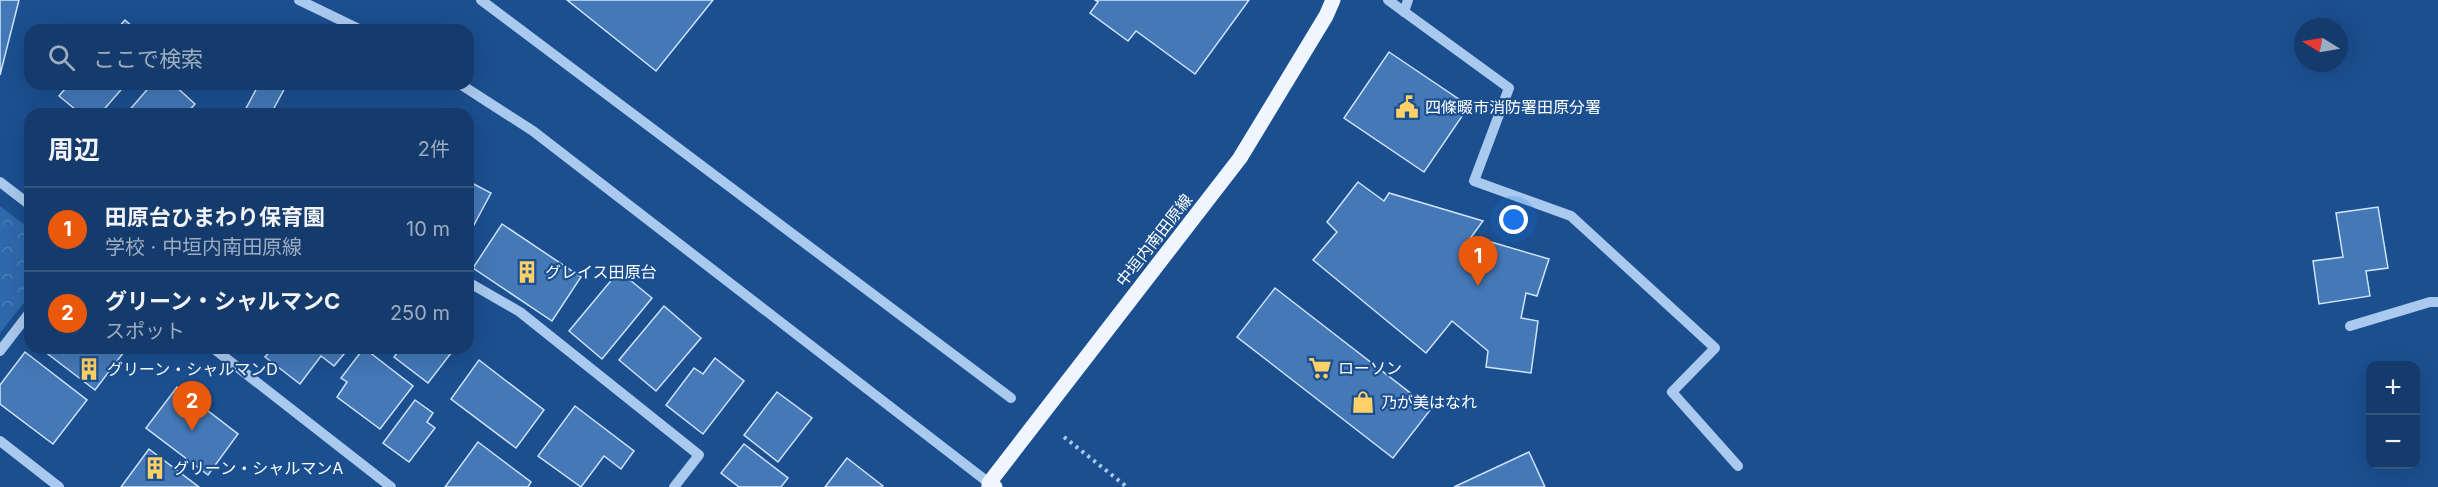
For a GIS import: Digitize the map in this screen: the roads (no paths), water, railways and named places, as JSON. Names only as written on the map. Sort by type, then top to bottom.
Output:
[{"type":"main road","name":"中垣内南田原線","points":[[990,486],[1240,158],[1326,16],[1333,0]]},
{"type":"street","points":[[299,0],[349,24]]},
{"type":"street","points":[[480,0],[1011,398]]},
{"type":"street","points":[[1388,0],[1509,88],[1474,181],[1571,216],[1715,348],[1672,392],[1738,466]]},
{"type":"street","points":[[1404,12],[1408,0]]},
{"type":"street","points":[[469,90],[533,131],[990,486]]},
{"type":"street","points":[[0,182],[24,200]]},
{"type":"street","points":[[474,285],[520,312],[699,455],[674,487]]},
{"type":"street","points":[[2350,326],[2430,302],[2438,302]]},
{"type":"street","points":[[0,351],[24,320]]},
{"type":"street","points":[[221,354],[391,487]]},
{"type":"street","points":[[0,441],[59,487]]},
{"type":"place","name":"四條畷市消防署田原分署","points":[[1407,107]]},
{"type":"place","name":"グレイス田原台","points":[[527,272]]},
{"type":"place","name":"田原台ひまわり保育園","points":[[1478,286]]},
{"type":"place","name":"ローソン","points":[[1320,368]]},
{"type":"place","name":"グリーン・シャルマンD","points":[[89,369]]},
{"type":"place","name":"乃が美はなれ","points":[[1363,402]]},
{"type":"place","name":"グリーン・シャルマンC","points":[[192,431]]},
{"type":"place","name":"グリーン・シャルマンA","points":[[155,468]]}]
